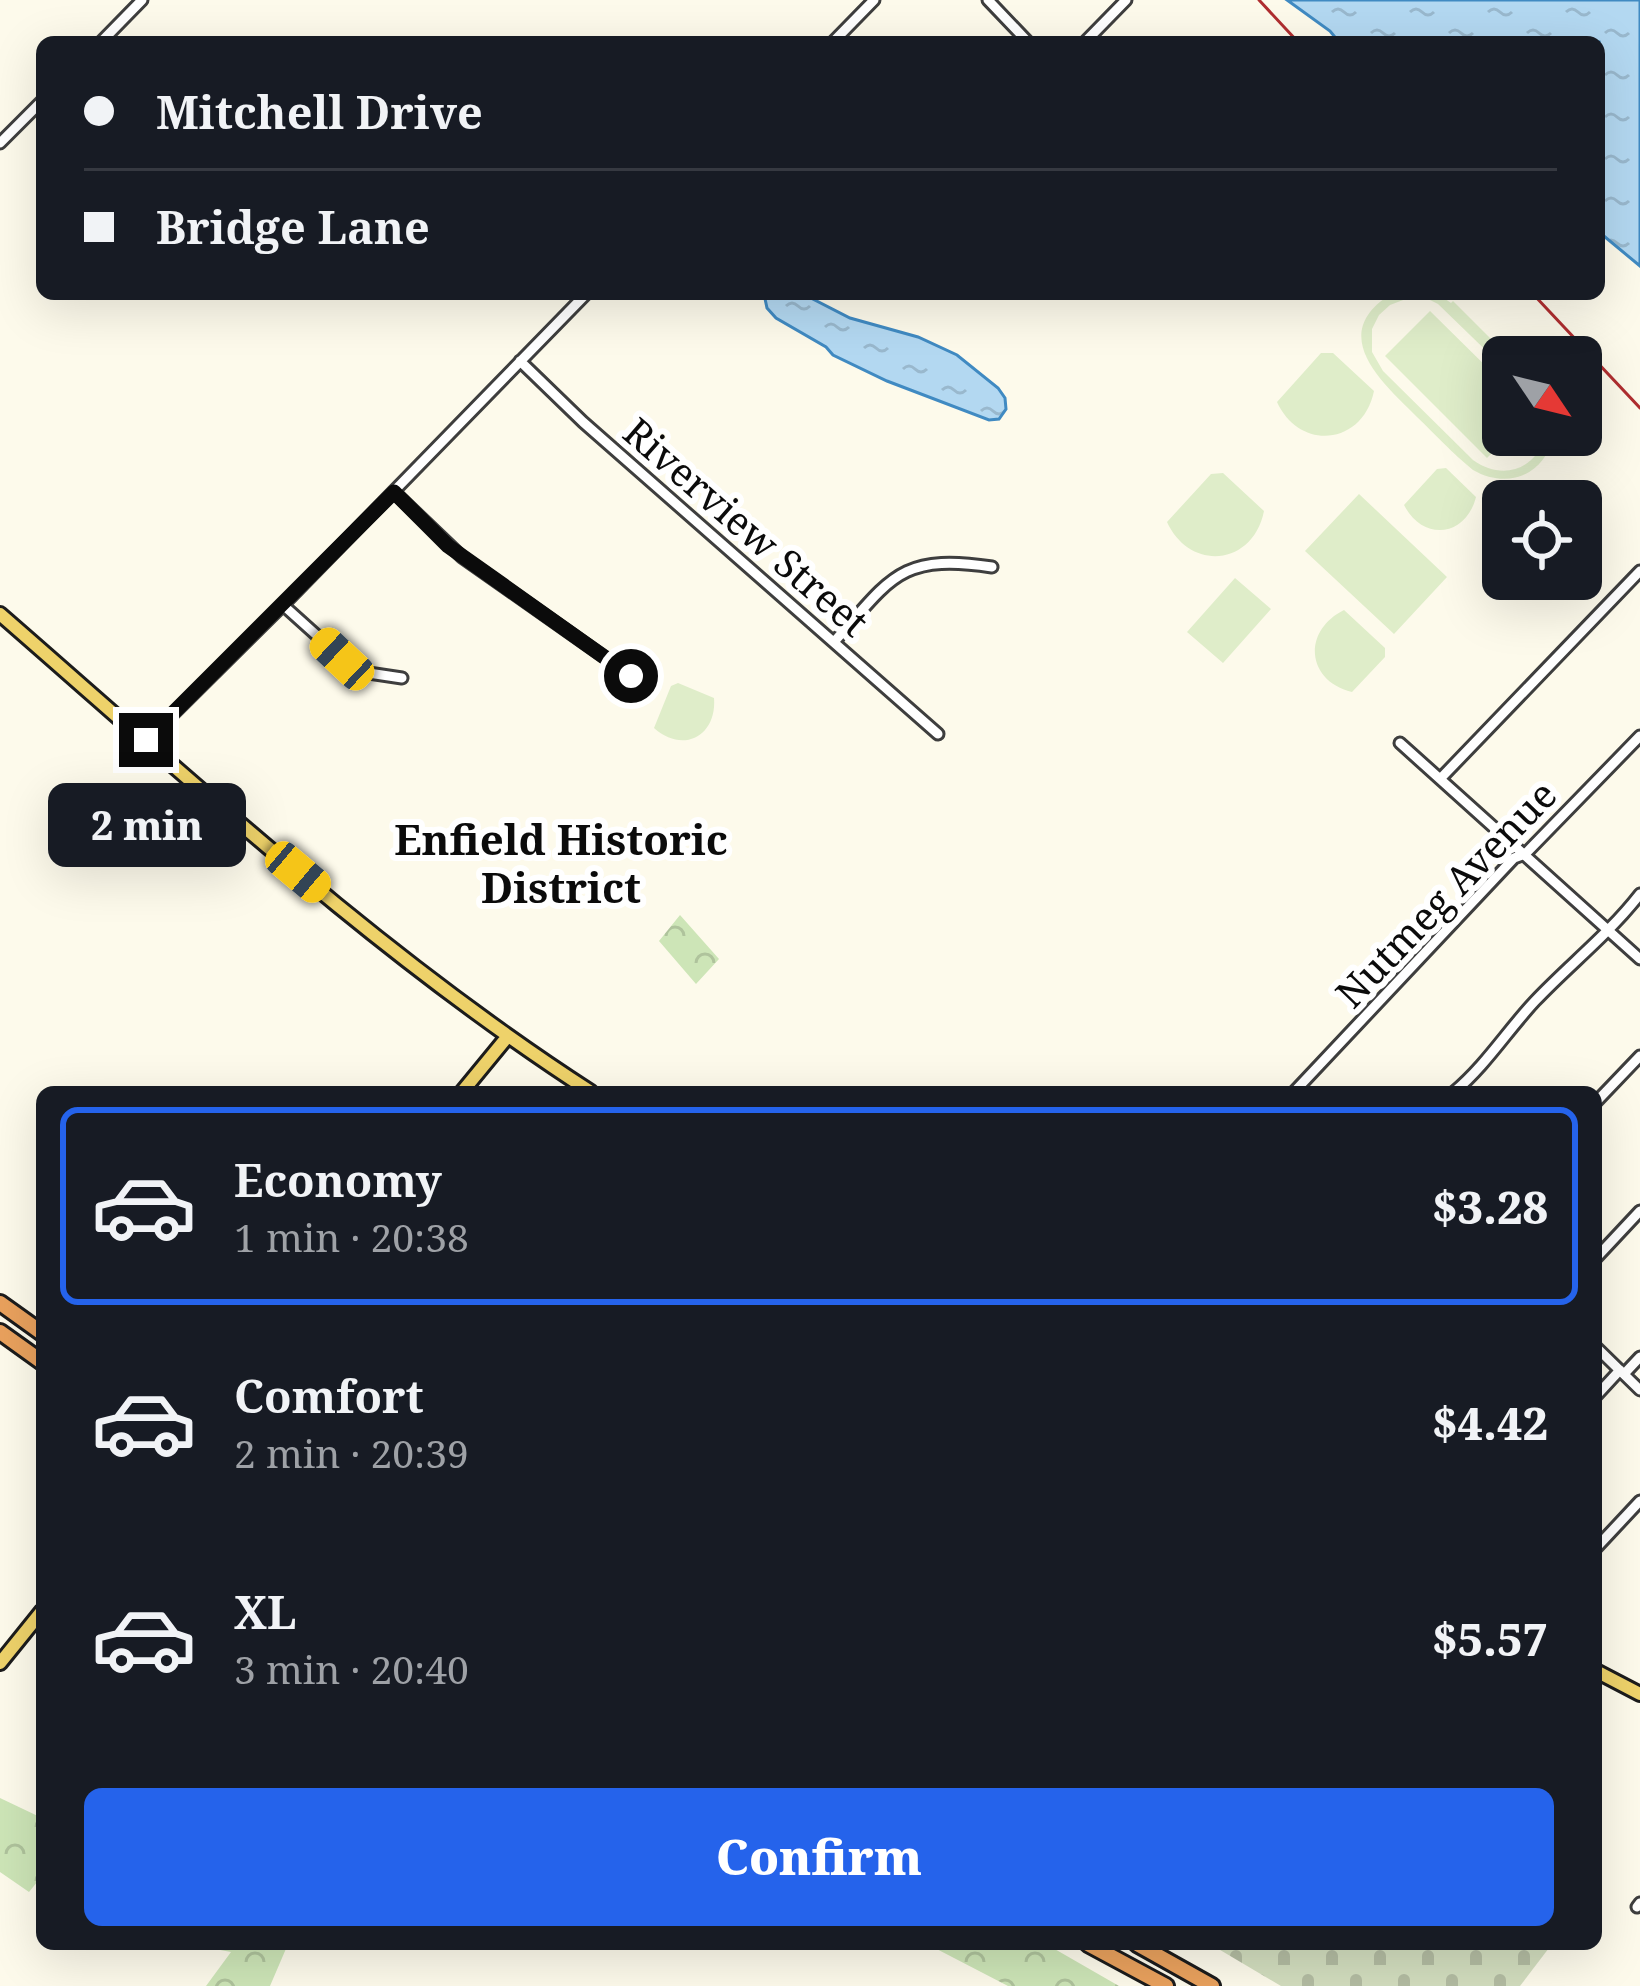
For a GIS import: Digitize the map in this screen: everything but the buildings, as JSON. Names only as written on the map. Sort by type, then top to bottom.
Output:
[{"type":"highway","points":[[0,1303],[36,1330]]},
{"type":"highway","points":[[0,1332],[36,1358]]},
{"type":"highway","points":[[1099,1950],[1166,1986]]},
{"type":"highway","points":[[1148,1950],[1212,1986]]},
{"type":"main road","points":[[0,614],[354,920],[437,986],[582,1086]]},
{"type":"main road","points":[[467,1086],[508,1036]]},
{"type":"main road","points":[[0,1663],[36,1618]]},
{"type":"main road","points":[[1602,1674],[1639,1691]]},
{"type":"street","points":[[106,36],[142,0]]},
{"type":"street","points":[[839,36],[874,0]]},
{"type":"street","points":[[988,0],[1022,36]]},
{"type":"street","points":[[1091,36],[1126,0]]},
{"type":"street","points":[[0,143],[36,106]]},
{"type":"street","points":[[146,740],[580,300]]},
{"type":"street","name":"Riverview Street","points":[[520,361],[938,734]]},
{"type":"street","points":[[394,492],[448,546],[637,680]]},
{"type":"street","points":[[834,642],[896,577],[913,567],[934,562],[992,567]]},
{"type":"street","points":[[1440,778],[1640,571]]},
{"type":"street","points":[[283,604],[353,668],[402,678]]},
{"type":"street","name":"Nutmeg Avenue","points":[[1300,1086],[1514,858],[1525,854],[1640,736]]},
{"type":"street","points":[[1400,743],[1640,959]]},
{"type":"street","points":[[1461,1086],[1543,992],[1610,931],[1640,894]]},
{"type":"street","points":[[1602,1096],[1640,1056]]},
{"type":"street","points":[[1602,1252],[1640,1211]]},
{"type":"street","points":[[1602,1353],[1640,1390]]},
{"type":"street","points":[[1602,1390],[1640,1357]]},
{"type":"street","points":[[1602,1542],[1640,1502]]},
{"type":"green space","points":[[1384,300],[1403,300],[1379,315],[1372,329],[1372,352],[1383,371],[1473,460],[1506,471],[1535,456],[1545,456],[1542,460],[1534,469],[1512,478],[1473,470],[1377,374],[1362,342],[1363,326]]},
{"type":"green space","points":[[1430,300],[1453,301],[1488,336],[1482,336],[1482,347]]},
{"type":"green space","points":[[1430,311],[1482,362],[1482,453],[1385,356]]},
{"type":"green space","points":[[1321,353],[1333,353],[1374,391],[1357,423],[1330,436],[1300,429],[1277,402]]},
{"type":"green space","points":[[1446,468],[1476,497],[1471,510],[1454,527],[1432,529],[1412,517],[1404,505],[1437,469]]},
{"type":"green space","points":[[1223,473],[1264,511],[1258,529],[1235,552],[1205,555],[1177,538],[1167,522],[1211,474]]},
{"type":"green space","points":[[1359,494],[1447,577],[1394,634],[1305,551]]},
{"type":"green space","points":[[1235,578],[1271,609],[1223,663],[1187,632]]},
{"type":"green space","points":[[1344,610],[1385,648],[1385,657],[1352,692],[1325,678],[1315,655],[1321,630]]},
{"type":"green space","points":[[678,683],[714,698],[710,722],[687,740],[665,736],[654,728],[671,686]]},
{"type":"green space","points":[[680,915],[719,959],[696,984],[659,941]]},
{"type":"green space","points":[[0,1798],[36,1815],[36,1883],[29,1892],[0,1872]]},
{"type":"green space","points":[[220,1950],[285,1950],[270,1986],[206,1986],[231,1952]]},
{"type":"green space","points":[[939,1950],[1056,1950],[1119,1986],[1008,1986]]},
{"type":"green space","points":[[1220,1950],[1547,1950],[1520,1986],[1281,1986]]},
{"type":"water","points":[[1287,0],[1640,0],[1640,266],[1605,237],[1605,36],[1334,36]]},
{"type":"water","points":[[765,300],[815,300],[850,318],[918,337],[957,355],[998,388],[1006,409],[999,419],[989,420],[887,381],[833,355],[767,308]]},
{"type":"railway","points":[[1259,0],[1292,36]]},
{"type":"railway","points":[[1539,300],[1640,408]]},
{"type":"district","name":"Enfield Historic District","points":[[561,862]]},
{"type":"route","points":[[146,740],[394,492],[448,546],[631,676]]}]
